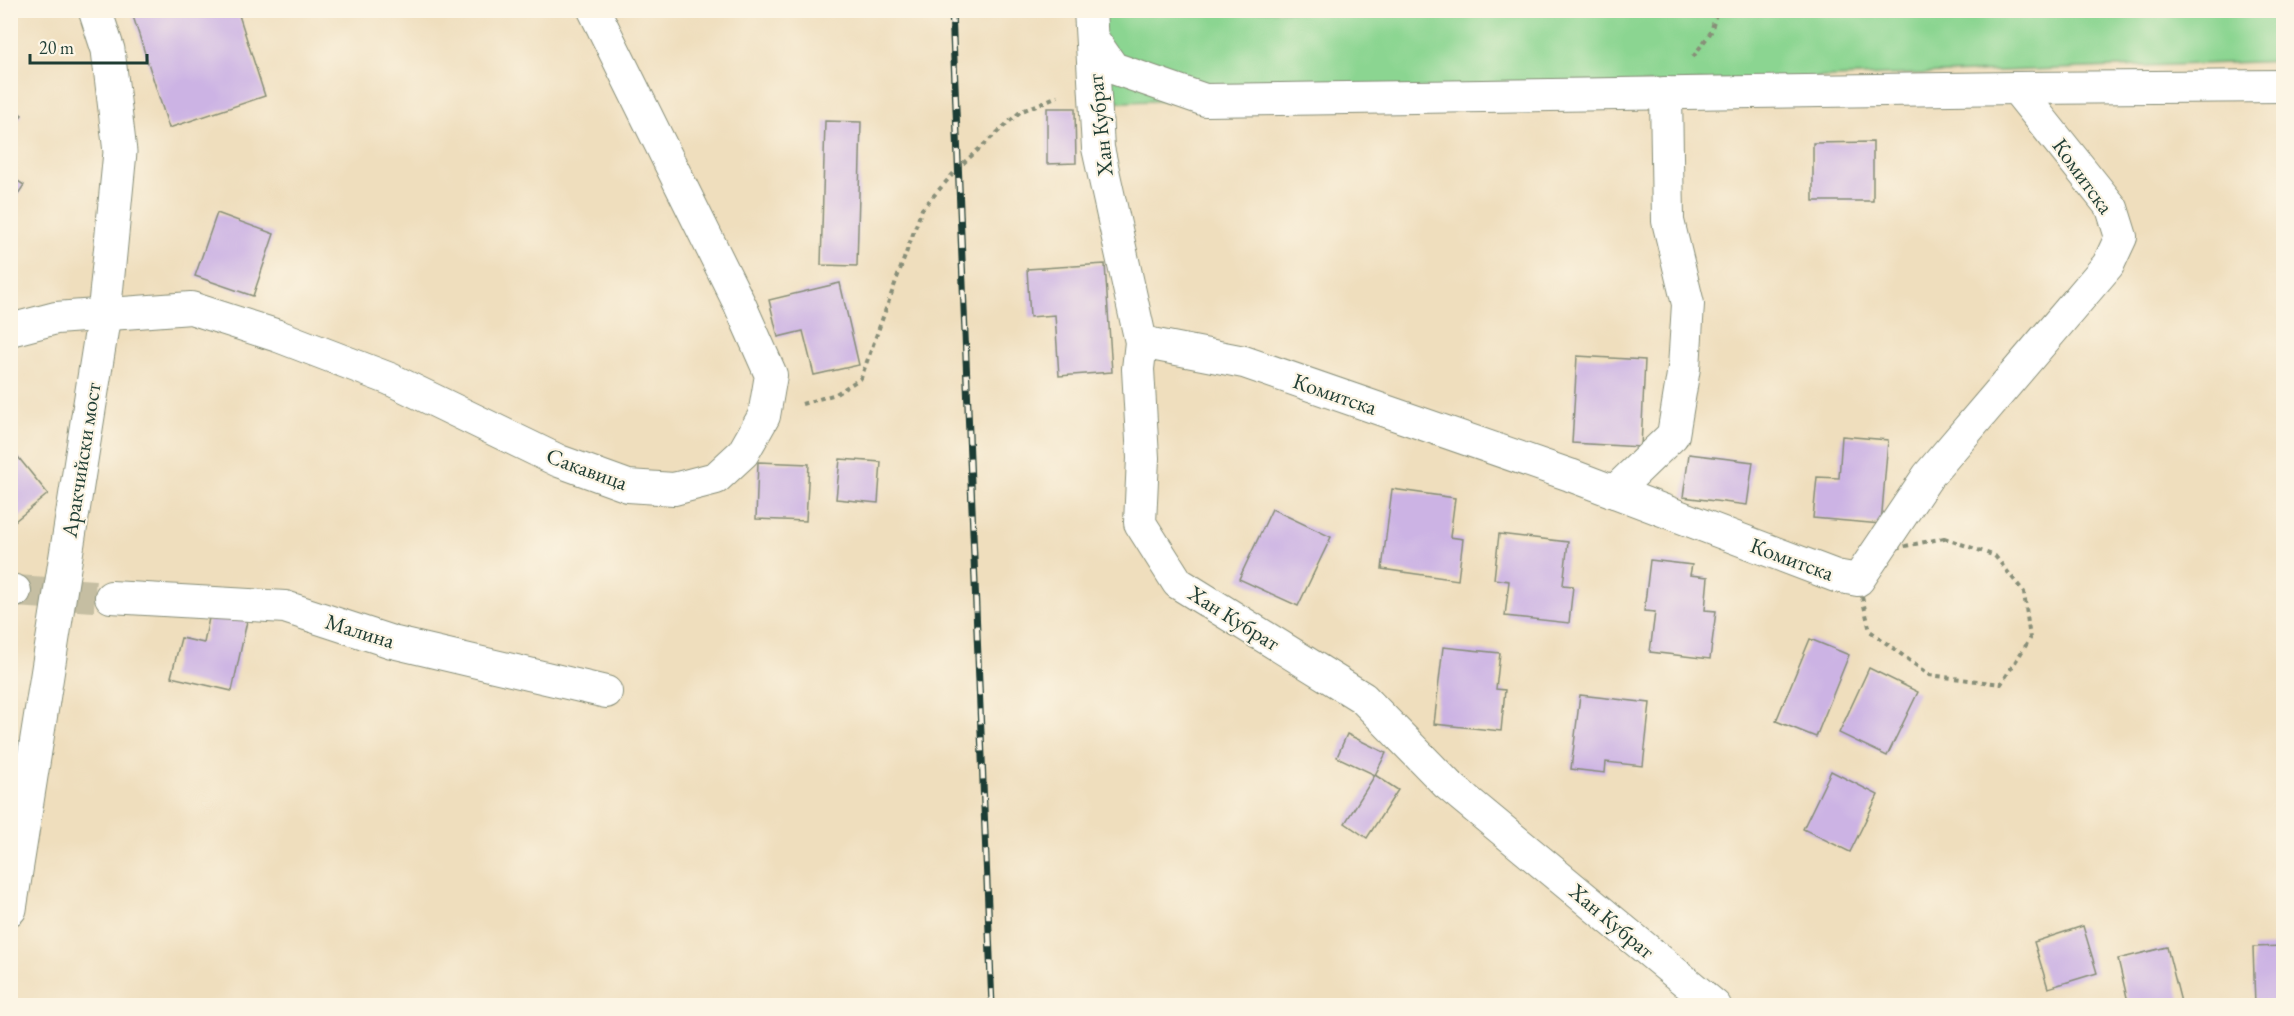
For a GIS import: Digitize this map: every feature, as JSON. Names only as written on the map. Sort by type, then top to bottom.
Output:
[{"type":"main road","name":"Аракчийски мост","points":[[10,909],[104,315],[120,152],[108,50],[95,10]]},
{"type":"street","name":"Сакавица","points":[[10,330],[56,318],[191,308],[278,336],[390,379],[559,461],[628,486],[674,489],[716,477],[742,453],[764,416],[771,375],[741,305],[594,10]]},
{"type":"street","points":[[1091,24],[1113,68],[1205,100],[2283,86]]},
{"type":"street","name":"Хан Кубрат","points":[[1091,24],[1098,148],[1141,342],[1138,369],[1143,458],[1140,523],[1178,583],[1363,698],[1447,784],[1715,1005]]},
{"type":"street","name":"Комитска","points":[[1141,342],[1244,362],[1614,492],[1836,576],[1858,580],[1928,476],[2108,265],[2121,237],[2112,208],[2016,88]]},
{"type":"street","points":[[1614,492],[1673,435],[1684,368],[1688,304],[1668,221],[1666,93]]},
{"type":"street","name":"Малина","points":[[111,597],[285,607],[392,642],[606,692]]},
{"type":"path","points":[[1666,93],[1711,32],[1717,10]]},
{"type":"path","points":[[764,416],[836,394],[861,378],[922,209],[959,166],[1020,112],[1094,80]]},
{"type":"path","points":[[1944,538],[1995,556],[2024,592],[2030,639],[2001,684],[1929,675],[1870,631],[1858,580],[1891,549],[1944,538]]},
{"type":"green space","points":[[2283,10],[2284,61],[1095,103],[1090,11]]},
{"type":"building","points":[[131,10],[247,10],[248,12],[239,15],[265,96],[169,128]]},
{"type":"building","points":[[10,106],[22,115],[10,131]]},
{"type":"building","points":[[1047,108],[1075,108],[1076,163],[1047,164]]},
{"type":"building","points":[[825,121],[861,122],[857,266],[821,265]]},
{"type":"building","points":[[1873,142],[1873,201],[1813,201],[1813,143]]},
{"type":"building","points":[[10,176],[24,185],[10,206]]},
{"type":"building","points":[[217,213],[274,234],[253,296],[195,276]]},
{"type":"building","points":[[1105,264],[1112,372],[1059,376],[1055,315],[1030,317],[1027,269]]},
{"type":"building","points":[[840,283],[859,365],[814,375],[803,331],[778,337],[769,300]]},
{"type":"building","points":[[1577,356],[1645,360],[1641,447],[1572,443]]},
{"type":"building","points":[[1842,436],[1888,440],[1881,524],[1813,518],[1817,477],[1839,478]]},
{"type":"building","points":[[10,447],[48,494],[10,525]]},
{"type":"building","points":[[1689,454],[1753,462],[1747,505],[1683,497]]},
{"type":"building","points":[[840,459],[881,462],[878,503],[836,499]]},
{"type":"building","points":[[758,462],[809,464],[806,521],[756,519]]},
{"type":"building","points":[[1392,489],[1455,498],[1450,537],[1463,539],[1458,580],[1382,569]]},
{"type":"building","points":[[1272,509],[1331,537],[1298,606],[1239,579]]},
{"type":"building","points":[[1499,534],[1568,542],[1563,585],[1573,586],[1569,623],[1505,616],[1509,581],[1494,579]]},
{"type":"building","points":[[1650,560],[1692,565],[1690,575],[1708,577],[1705,610],[1716,611],[1710,659],[1650,652],[1655,612],[1644,611]]},
{"type":"building","points":[[210,613],[247,621],[232,691],[171,677],[181,638],[204,643]]},
{"type":"building","points":[[1810,639],[1849,655],[1816,737],[1776,721]]},
{"type":"building","points":[[1443,647],[1500,653],[1496,689],[1505,690],[1501,731],[1434,724]]},
{"type":"building","points":[[1869,668],[1918,692],[1887,756],[1839,733]]},
{"type":"building","points":[[1580,695],[1650,703],[1643,766],[1606,762],[1605,773],[1571,769]]},
{"type":"building","points":[[1347,734],[1386,753],[1375,775],[1337,757]]},
{"type":"building","points":[[1831,771],[1878,795],[1850,852],[1803,829]]},
{"type":"building","points":[[1375,775],[1398,790],[1367,838],[1345,823]]},
{"type":"building","points":[[2083,926],[2097,973],[2048,988],[2034,942]]},
{"type":"building","points":[[2284,946],[2284,1006],[2255,1006],[2253,947]]},
{"type":"building","points":[[2167,947],[2182,1006],[2129,1006],[2118,959]]},
{"type":"tunnel","points":[[15,591],[111,597]]},
{"type":"railway","points":[[952,10],[992,1006]]}]
